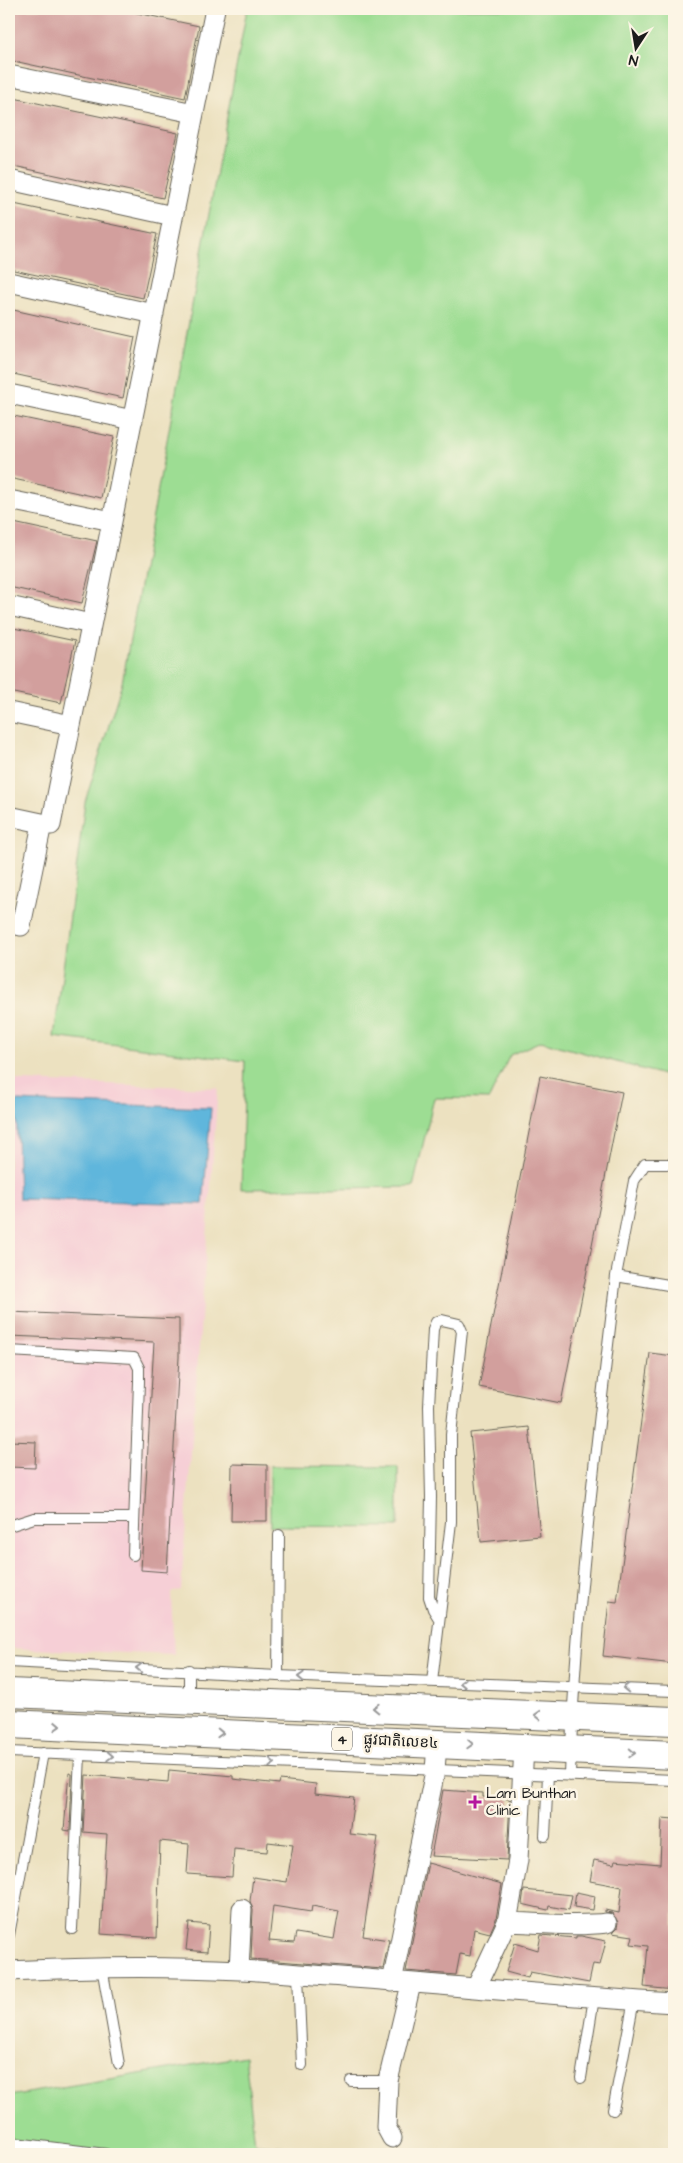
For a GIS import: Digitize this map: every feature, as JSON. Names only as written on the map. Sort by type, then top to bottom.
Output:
[{"type":"highway","name":"ផ្លូវជាតិលេខ៤","points":[[9,1693],[674,1721]]},
{"type":"highway","name":"ផ្លូវជាតិលេខ៤","points":[[9,1724],[524,1747],[571,1763],[674,1755]]},
{"type":"street","points":[[9,816],[51,825],[215,9]]},
{"type":"street","points":[[9,75],[194,113]]},
{"type":"street","points":[[9,180],[173,216]]},
{"type":"street","points":[[9,282],[154,314]]},
{"type":"street","points":[[9,394],[133,420]]},
{"type":"street","points":[[9,500],[112,522]]},
{"type":"street","points":[[9,606],[92,624]]},
{"type":"street","points":[[9,712],[71,725]]},
{"type":"street","points":[[9,923],[21,926],[42,824]]},
{"type":"street","points":[[392,1982],[435,1771],[437,1743]]},
{"type":"street","points":[[476,1988],[507,1922],[518,1860],[524,1747]]},
{"type":"street","points":[[239,1970],[242,1909]]},
{"type":"street","points":[[507,1922],[540,1922],[578,1926],[607,1924]]},
{"type":"street","points":[[9,1971],[102,1967],[239,1970],[674,2003]]},
{"type":"street","points":[[392,2138],[386,2127],[388,2080],[411,1984]]},
{"type":"lane","points":[[571,1763],[573,1686],[596,1452],[616,1276],[634,1182],[645,1164],[674,1164]]},
{"type":"lane","points":[[616,1276],[674,1286]]},
{"type":"lane","points":[[432,1682],[438,1617],[451,1522],[451,1435],[462,1331],[459,1324],[442,1320],[436,1322],[433,1329],[428,1406],[431,1497],[429,1597],[438,1617]]},
{"type":"lane","points":[[9,1351],[134,1358],[139,1368],[133,1555]]},
{"type":"lane","points":[[9,1526],[34,1518],[134,1518]]},
{"type":"lane","points":[[278,1676],[279,1535]]},
{"type":"lane","points":[[9,1662],[278,1676],[674,1691]]},
{"type":"lane","points":[[189,1700],[190,1670]]},
{"type":"lane","points":[[9,1752],[548,1775],[571,1763],[674,1780]]},
{"type":"lane","points":[[9,1936],[43,1753]]},
{"type":"lane","points":[[72,1929],[80,1755]]},
{"type":"lane","points":[[545,1836],[548,1775]]},
{"type":"lane","points":[[102,1967],[120,2064]]},
{"type":"lane","points":[[298,1975],[302,2065]]},
{"type":"lane","points":[[581,2078],[594,1998]]},
{"type":"lane","points":[[613,2110],[634,2000]]},
{"type":"lane","points":[[351,2081],[388,2080]]},
{"type":"lane","points":[[14,2154],[16,2143],[106,2154]]},
{"type":"shaded area","points":[[9,1079],[218,1088],[181,1590],[171,1593],[174,1655],[9,1648]]},
{"type":"green space","points":[[247,9],[674,9],[674,1078],[541,1041],[510,1055],[489,1099],[434,1098],[413,1187],[241,1189],[245,1061],[54,1037],[85,802],[122,683]]},
{"type":"green space","points":[[270,1466],[398,1467],[398,1527],[270,1526]]},
{"type":"green space","points":[[245,2056],[255,2144],[373,2154],[9,2154],[9,2096]]},
{"type":"water","points":[[16,1101],[211,1108],[203,1204],[19,1199]]},
{"type":"building","points":[[9,9],[118,9],[199,26],[185,98],[9,60]]},
{"type":"building","points":[[9,97],[178,133],[163,198],[9,165]]},
{"type":"building","points":[[9,203],[157,234],[143,298],[9,269]]},
{"type":"building","points":[[9,309],[135,337],[123,398],[9,373]]},
{"type":"building","points":[[9,415],[114,437],[101,498],[9,478]]},
{"type":"building","points":[[9,522],[97,541],[82,603],[9,587]]},
{"type":"building","points":[[9,627],[75,641],[61,703],[9,692]]},
{"type":"building","points":[[540,1076],[622,1092],[561,1403],[479,1387]]},
{"type":"building","points":[[9,1312],[179,1319],[179,1357],[167,1572],[141,1570],[154,1342],[9,1336]]},
{"type":"building","points":[[650,1353],[674,1356],[674,1664],[603,1656],[609,1601],[617,1602]]},
{"type":"building","points":[[529,1427],[540,1536],[481,1542],[470,1433]]},
{"type":"building","points":[[9,1441],[36,1442],[35,1468],[9,1467]]},
{"type":"building","points":[[232,1464],[267,1465],[267,1521],[231,1521]]},
{"type":"building","points":[[169,1770],[233,1776],[233,1779],[279,1784],[280,1780],[316,1784],[315,1794],[354,1798],[349,1834],[378,1837],[363,1936],[389,1940],[383,1969],[251,1959],[253,1910],[250,1901],[253,1877],[287,1882],[293,1845],[268,1842],[267,1852],[234,1849],[232,1877],[187,1874],[189,1844],[160,1841],[157,1938],[101,1934],[107,1834],[83,1832],[86,1775],[168,1782]],"holes":[[[273,1906],[311,1912],[312,1906],[339,1911],[334,1939],[296,1933],[294,1943],[269,1941]]]},
{"type":"building","points":[[69,1773],[72,1774],[70,1831],[64,1830]]},
{"type":"building","points":[[443,1790],[483,1793],[483,1797],[510,1799],[507,1860],[431,1856]]},
{"type":"building","points":[[662,1818],[674,1819],[674,1990],[644,1987],[648,1946],[631,1944],[633,1936],[612,1933],[617,1928],[618,1922],[612,1913],[605,1912],[605,1910],[619,1913],[622,1887],[590,1881],[594,1860],[614,1864],[615,1860],[660,1864]]},
{"type":"building","points":[[428,1863],[502,1884],[496,1919],[490,1933],[474,1929],[470,1956],[460,1954],[456,1975],[406,1971]]},
{"type":"building","points":[[524,1890],[572,1895],[569,1910],[549,1906],[548,1910],[522,1904]]},
{"type":"building","points":[[576,1892],[595,1896],[593,1910],[574,1907]]},
{"type":"building","points":[[189,1923],[209,1925],[207,1952],[186,1950]]},
{"type":"building","points":[[541,1935],[576,1938],[576,1936],[581,1936],[606,1941],[600,1965],[593,1964],[589,1983],[530,1972],[528,1978],[506,1972],[515,1943],[538,1950]]},
{"type":"place","name":"Lam Bunthan Clinic","points":[[475,1802]]}]
